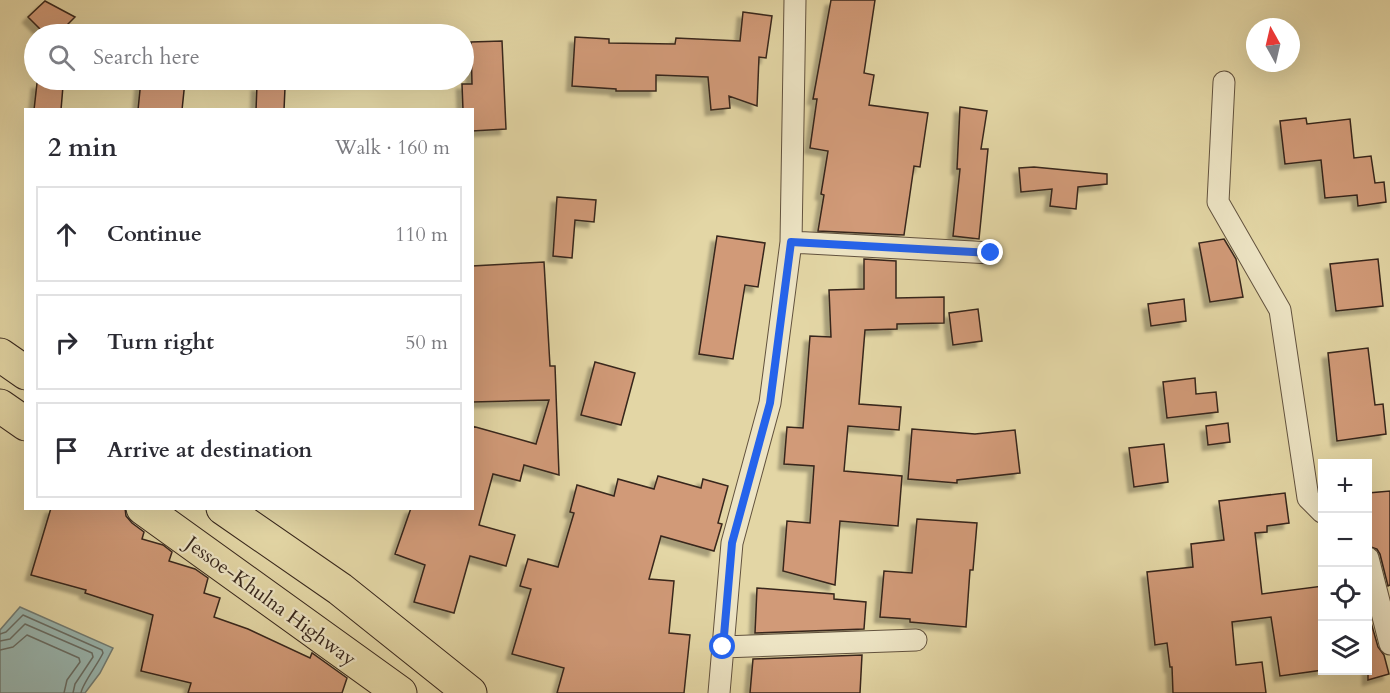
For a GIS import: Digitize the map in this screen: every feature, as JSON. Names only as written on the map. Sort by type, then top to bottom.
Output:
[{"type":"highway","points":[[0,355],[24,372]]},
{"type":"highway","points":[[0,406],[24,423]]},
{"type":"highway","name":"Jessoe-Khulna Highway","points":[[146,510],[400,693]]},
{"type":"highway","points":[[226,510],[340,589],[470,693]]},
{"type":"street","points":[[719,693],[732,543],[770,403],[791,242],[795,0]]},
{"type":"street","points":[[1224,82],[1218,202],[1280,310],[1308,498],[1318,507]]},
{"type":"street","points":[[791,242],[991,253]]},
{"type":"street","points":[[1370,567],[1390,644]]},
{"type":"street","points":[[723,647],[916,640]]},
{"type":"water","points":[[20,607],[113,648],[100,673],[85,693],[0,693],[0,630]]},
{"type":"building","points":[[831,0],[875,0],[864,73],[874,75],[869,105],[928,113],[920,167],[914,166],[904,235],[818,231],[828,151],[810,148],[817,99],[813,99]]},
{"type":"building","points":[[45,1],[75,17],[68,24],[35,24],[28,17]]},
{"type":"building","points":[[743,12],[772,16],[766,58],[759,57],[757,106],[729,96],[730,108],[711,110],[708,77],[656,75],[656,91],[616,91],[616,89],[572,86],[575,37],[609,39],[609,43],[675,44],[676,38],[740,41]]},
{"type":"building","points":[[502,41],[506,129],[474,131],[474,108],[463,108],[462,90],[474,90],[474,42]]},
{"type":"building","points":[[36,90],[63,90],[61,108],[34,108]]},
{"type":"building","points":[[140,90],[184,90],[182,108],[138,108]]},
{"type":"building","points":[[257,90],[285,90],[284,108],[256,108]]},
{"type":"building","points":[[960,107],[987,111],[981,149],[988,149],[979,239],[953,236],[960,169],[957,169]]},
{"type":"building","points":[[1306,118],[1307,124],[1350,119],[1354,158],[1371,156],[1375,183],[1384,182],[1386,202],[1358,206],[1357,195],[1325,198],[1321,160],[1285,164],[1280,121]]},
{"type":"building","points":[[1034,167],[1107,174],[1107,184],[1078,187],[1076,209],[1050,206],[1052,189],[1021,192],[1019,168]]},
{"type":"building","points":[[557,197],[596,200],[594,222],[575,220],[572,258],[553,256]]},
{"type":"building","points":[[717,236],[765,243],[758,287],[745,285],[733,359],[699,354]]},
{"type":"building","points":[[1224,239],[1236,259],[1243,297],[1210,302],[1199,243]]},
{"type":"building","points":[[864,259],[896,261],[896,298],[944,297],[944,323],[897,324],[897,329],[865,330],[859,404],[901,407],[899,430],[848,426],[844,471],[902,476],[898,526],[840,521],[835,585],[783,571],[787,521],[810,523],[814,466],[784,464],[787,427],[803,428],[810,336],[831,337],[829,290],[864,289]]},
{"type":"building","points":[[1378,259],[1383,306],[1336,311],[1330,264]]},
{"type":"building","points":[[544,262],[550,366],[555,366],[559,475],[524,465],[520,481],[493,474],[479,525],[515,535],[506,566],[470,556],[454,613],[414,602],[425,565],[395,554],[410,510],[474,510],[474,427],[536,444],[549,400],[474,402],[474,266]]},
{"type":"building","points":[[1184,299],[1186,321],[1151,326],[1148,304]]},
{"type":"building","points":[[978,309],[982,341],[953,345],[949,313]]},
{"type":"building","points":[[1368,348],[1375,405],[1383,404],[1386,434],[1337,441],[1328,353]]},
{"type":"building","points":[[595,362],[635,373],[621,425],[581,415]]},
{"type":"building","points":[[1195,378],[1196,394],[1216,392],[1218,412],[1167,418],[1163,382]]},
{"type":"building","points":[[1228,423],[1230,442],[1208,445],[1206,426]]},
{"type":"building","points":[[912,429],[975,434],[1015,430],[1020,473],[957,480],[957,483],[908,479]]},
{"type":"building","points":[[1164,444],[1168,482],[1134,487],[1129,448]]},
{"type":"building","points":[[658,476],[701,488],[703,479],[728,486],[718,523],[722,524],[714,551],[661,536],[649,579],[674,581],[669,633],[690,635],[684,693],[557,693],[564,668],[512,654],[531,589],[520,586],[528,559],[558,567],[574,513],[570,512],[577,485],[614,496],[618,479],[654,489]]},
{"type":"building","points":[[1390,491],[1390,585],[1388,586],[1380,554],[1377,549],[1372,547],[1372,493]]},
{"type":"building","points":[[1285,493],[1289,523],[1267,526],[1267,532],[1255,533],[1262,594],[1318,587],[1318,671],[1280,676],[1271,617],[1232,622],[1236,665],[1262,662],[1266,693],[1173,693],[1172,667],[1170,667],[1167,643],[1155,645],[1147,572],[1193,567],[1191,544],[1224,540],[1219,501]]},
{"type":"building","points":[[50,510],[125,510],[126,516],[144,532],[142,539],[163,545],[172,552],[169,561],[195,569],[208,578],[204,593],[220,598],[214,617],[248,629],[310,658],[312,653],[347,678],[342,693],[188,693],[191,683],[141,671],[153,615],[85,593],[86,590],[31,575]]},
{"type":"building","points":[[917,519],[977,523],[973,570],[970,570],[966,627],[880,617],[884,571],[912,573]]},
{"type":"building","points":[[757,588],[834,594],[834,599],[866,602],[864,629],[755,633]]},
{"type":"building","points":[[1372,626],[1389,674],[1368,680],[1368,675],[1372,675]]},
{"type":"building","points":[[862,655],[860,693],[750,693],[753,659]]},
{"type":"route","points":[[723,647],[732,543],[770,403],[791,242],[991,253]]}]
